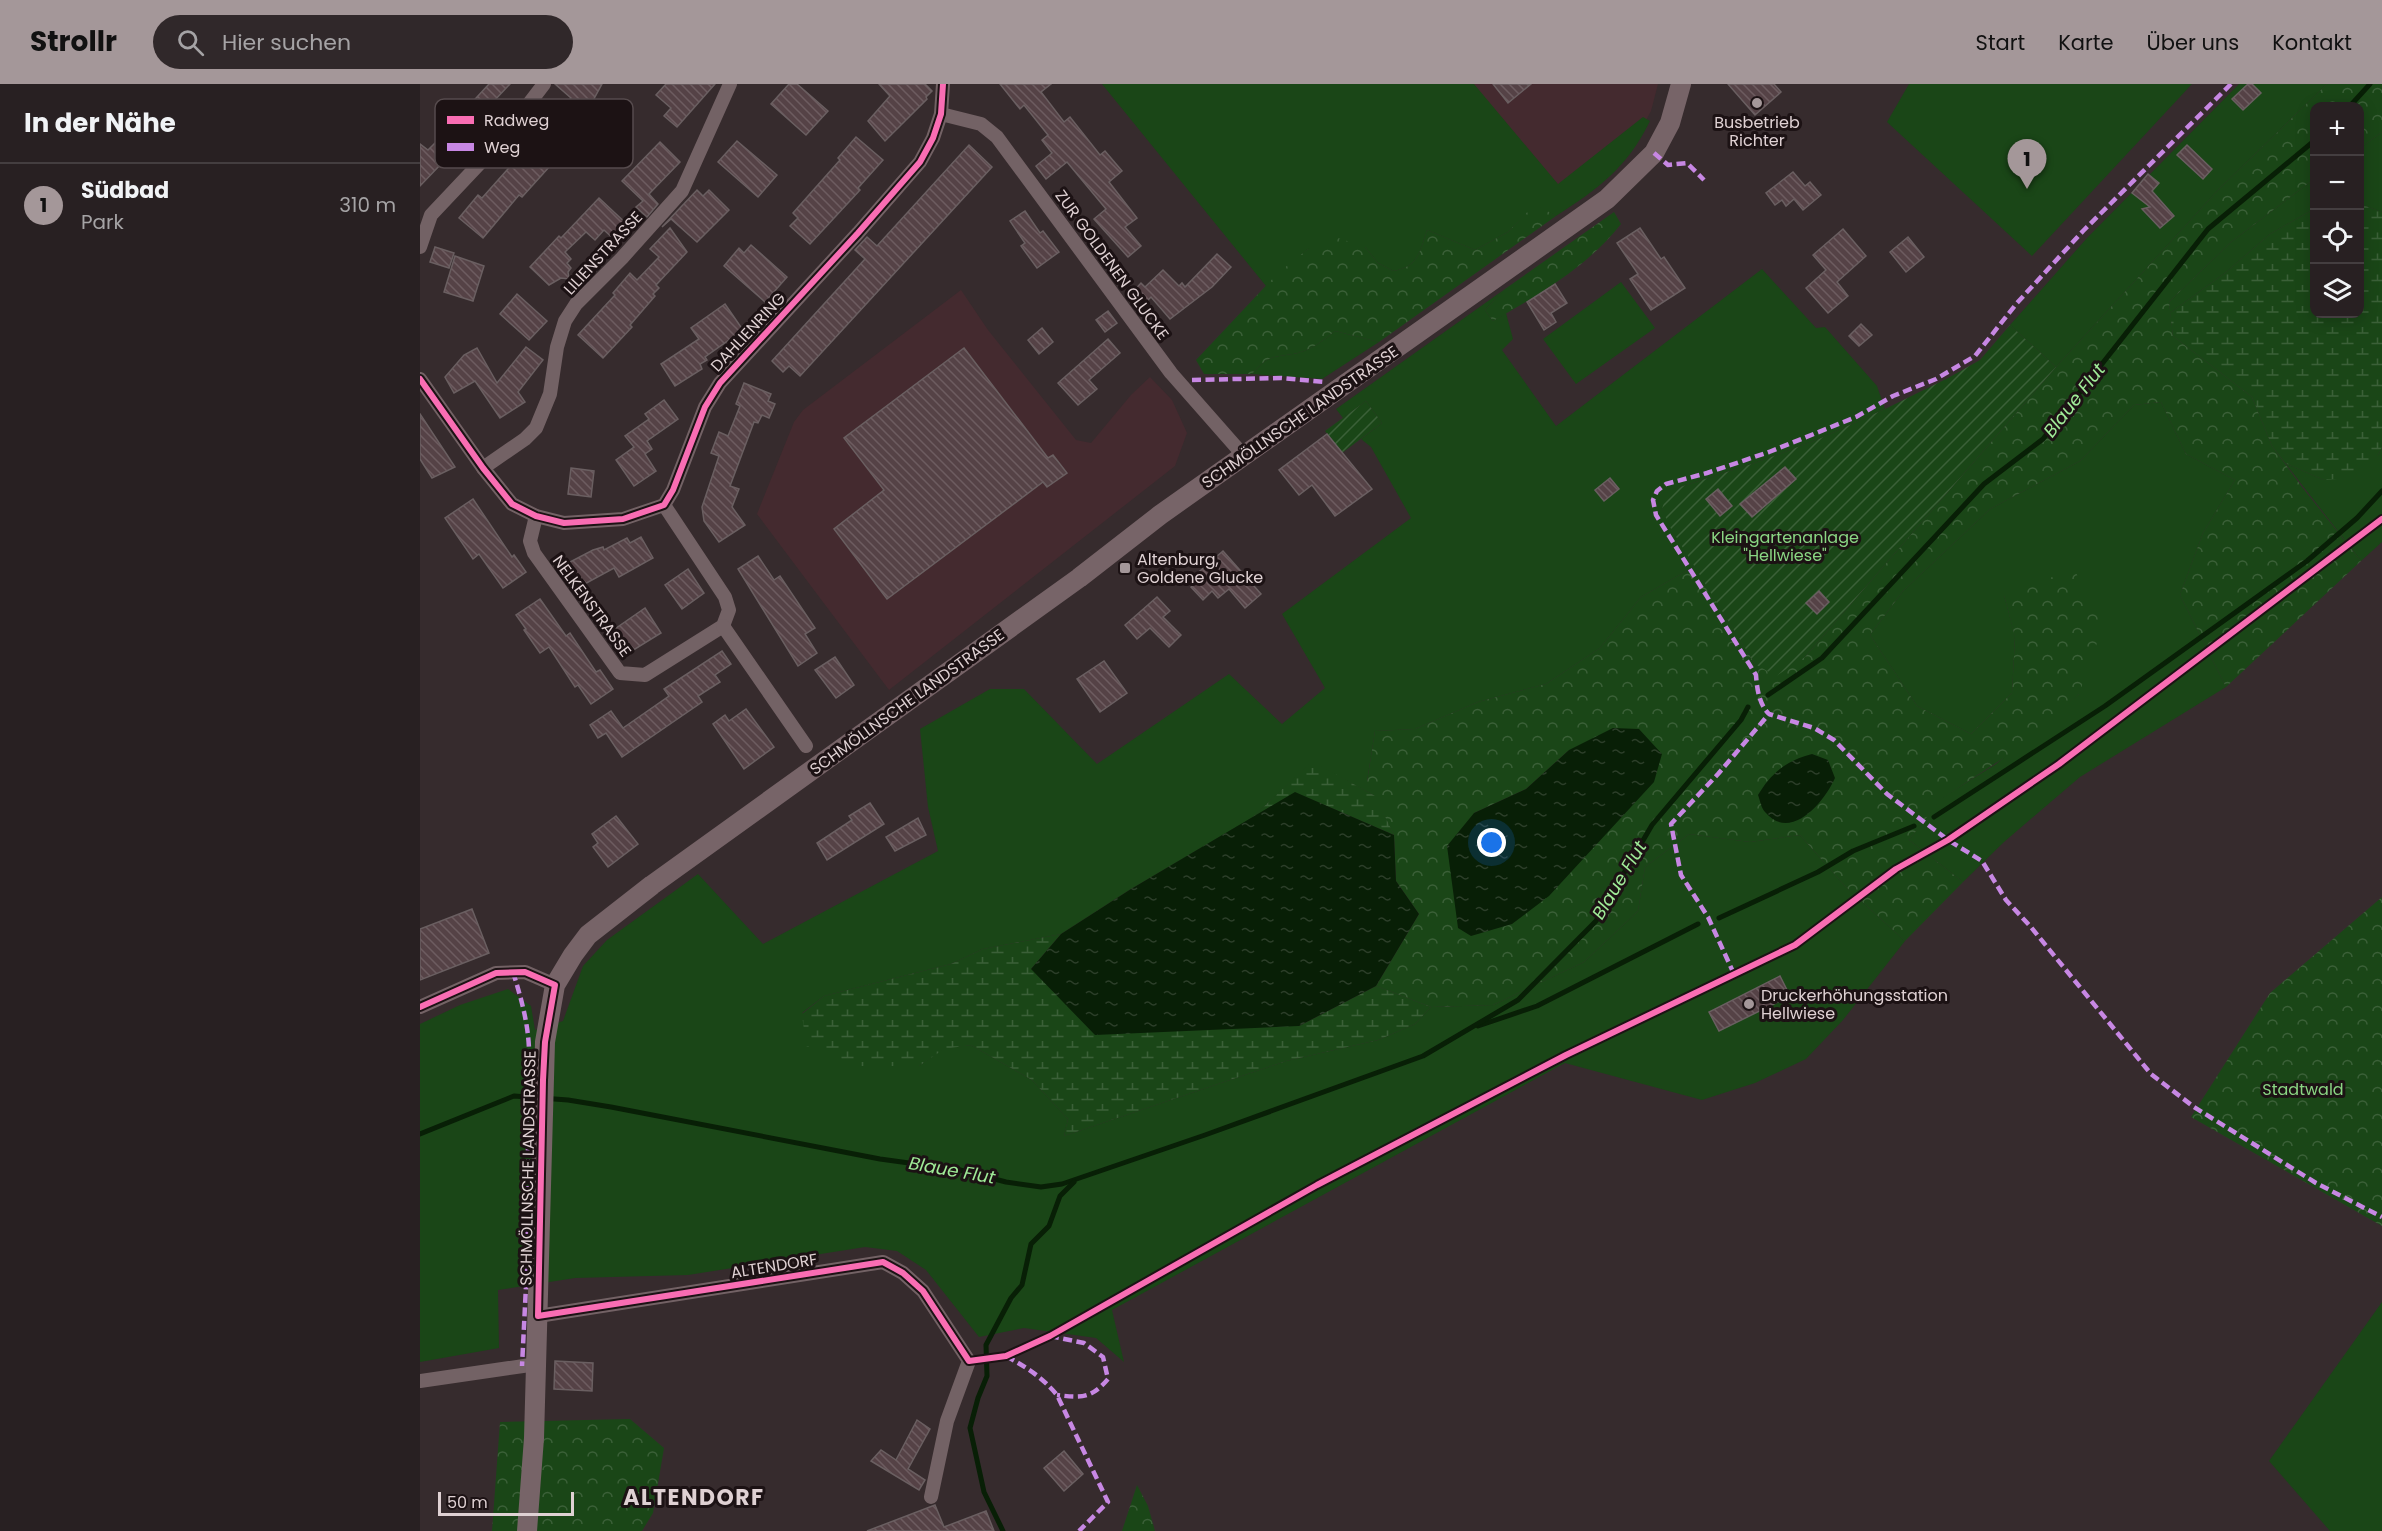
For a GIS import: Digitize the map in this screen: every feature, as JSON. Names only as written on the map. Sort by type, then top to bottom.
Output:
[{"type":"main road","name":"SCHMÖLLNSCHE LANDSTRASSE","points":[[527,1531],[537,1364],[545,1041],[555,985],[588,935],[652,885],[1079,578],[1244,456],[1607,199],[1654,153],[1670,123],[1682,84]]},
{"type":"street","points":[[532,99],[544,84]]},
{"type":"street","name":"LILIENSTRASSE","points":[[483,468],[525,439],[536,428],[550,394],[557,347],[565,321],[576,304],[622,258],[682,191],[730,84]]},
{"type":"street","name":"DAHLIENRING","points":[[664,505],[673,490],[705,407],[720,383],[920,162],[933,138],[941,114],[943,84]]},
{"type":"street","name":"ZUR GOLDENEN GLUCKE","points":[[941,114],[981,124],[997,137],[1170,373],[1244,456]]},
{"type":"street","points":[[420,247],[431,215],[475,168]]},
{"type":"street","points":[[420,379],[483,468],[512,504],[536,516],[564,523],[623,519],[664,505],[725,597],[729,610],[723,626],[806,746]]},
{"type":"street","name":"NELKENSTRASSE","points":[[536,516],[530,541],[534,553],[620,673],[645,675],[723,626]]},
{"type":"street","points":[[420,1007],[496,973],[525,972],[555,985]]},
{"type":"street","name":"ALTENDORF","points":[[538,1316],[883,1262],[903,1273],[923,1291],[969,1361],[947,1421],[931,1497]]},
{"type":"street","points":[[420,1381],[537,1364]]},
{"type":"shaded area","points":[[1459,84],[1658,84],[1651,111],[1635,141],[1548,209]]},
{"type":"shaded area","points":[[961,290],[988,330],[1076,440],[1091,443],[1131,395],[1150,377],[1172,400],[1187,433],[1175,466],[889,690],[757,514],[794,422],[803,410]]},
{"type":"green space","points":[[1102,84],[1474,84],[1558,184],[1643,117],[1650,121],[1632,152],[1621,165],[1598,186],[1556,216],[1535,205],[1508,232],[1475,250],[1427,230],[1420,252],[1413,262],[1393,271],[1378,263],[1365,247],[1308,249],[1266,286]]},
{"type":"green space","points":[[1909,84],[2192,84],[2032,256],[1887,122]]},
{"type":"green space","points":[[2239,84],[2327,84],[2219,189],[2056,367],[2010,325],[2087,238]]},
{"type":"green space","points":[[2327,84],[2382,84],[2382,132],[2364,145],[2364,102],[2310,102],[2310,182],[2231,242],[2169,302],[2173,336],[2252,397],[2272,446],[2361,561],[2226,687],[2180,595],[2203,533],[2235,480],[2186,454],[2161,402],[2134,405],[2080,461],[1990,509],[1903,591],[1870,635],[1917,706],[1971,734],[2012,693],[2015,637],[2004,595],[2074,569],[2103,626],[2079,694],[2028,742],[1941,799],[1909,840],[1963,882],[1905,941],[1845,886],[1800,835],[1750,842],[1689,834],[1645,867],[1638,911],[1584,962],[1493,1005],[1431,1007],[1376,986],[1419,914],[1396,881],[1394,835],[1367,782],[1375,731],[1415,729],[1478,702],[1546,684],[1600,648],[1641,597],[1695,566],[1755,664],[1805,657],[2056,367],[2219,189]],"holes":[[[1569,750],[1458,928],[1474,813],[1526,789]]]},
{"type":"green space","points":[[2382,132],[2382,212],[2364,205],[2364,145]]},
{"type":"green space","points":[[2310,182],[2310,211],[2270,234],[2225,273],[2170,313],[2169,302],[2231,242]]},
{"type":"green space","points":[[1535,204],[1556,216],[1379,342],[1335,331],[1318,344],[1303,351],[1268,359],[1252,374],[1204,374],[1196,360],[1278,273],[1308,249],[1335,237],[1365,247],[1378,263],[1393,271],[1413,262],[1420,252],[1427,230],[1475,250],[1508,232]]},
{"type":"green space","points":[[2364,205],[2382,212],[2382,447],[2378,455],[2350,478],[2324,480],[2285,463],[2272,446],[2252,397],[2173,336],[2170,313],[2225,273],[2270,234],[2310,211],[2310,318],[2364,318]]},
{"type":"green space","points":[[1614,212],[1621,224],[1594,253],[1545,290],[1493,321],[1485,310],[1505,289]]},
{"type":"green space","points":[[1762,269],[1816,328],[1825,327],[1877,386],[1885,409],[1819,439],[1755,463],[1677,488],[1662,509],[1695,566],[1641,597],[1600,648],[1546,684],[1478,702],[1415,729],[1375,731],[1367,781],[1375,796],[1312,762],[1252,818],[1131,889],[1061,934],[983,949],[951,964],[824,996],[802,1013],[919,1066],[944,1048],[971,1045],[1032,1080],[1068,1119],[1064,1136],[1286,1061],[1378,1040],[1415,1024],[1431,1007],[1493,1005],[1584,962],[1638,911],[1645,867],[1689,834],[1750,842],[1800,835],[1845,886],[1905,941],[1843,1020],[1806,1059],[1755,1083],[1702,1100],[1565,1063],[1112,1310],[1124,1362],[1096,1338],[1024,1328],[979,1337],[926,1270],[897,1251],[865,1247],[688,1275],[575,1278],[498,1290],[499,1348],[420,1362],[420,1024],[460,1005],[508,989],[531,1006],[535,1030],[563,1021],[583,966],[607,940],[698,874],[763,944],[938,851],[928,807],[920,729],[990,689],[1024,689],[1097,764],[1229,674],[1282,724],[1325,688],[1282,614],[1411,518],[1371,447],[1361,439],[1382,423],[1366,401],[1343,418],[1336,409],[1505,289],[1485,310],[1493,321],[1506,313],[1513,339],[1502,350],[1556,426]]},
{"type":"green space","points":[[1621,282],[1655,328],[1576,384],[1543,339]]},
{"type":"green space","name":"Kleingartenanlage \"Hellwiese\"","points":[[2010,325],[2056,367],[1805,657],[1776,676],[1755,664],[1670,527],[1662,509],[1666,496],[1677,488],[1755,463],[1819,439],[1948,378],[1980,360]]},
{"type":"green space","points":[[1335,331],[1379,342],[1322,379],[1252,374],[1268,359],[1303,351],[1318,344]]},
{"type":"green space","points":[[1366,401],[1382,423],[1342,453],[1325,431]]},
{"type":"green space","points":[[2161,402],[2186,454],[2235,480],[2203,533],[2180,595],[2226,687],[2080,777],[2004,842],[1963,882],[1909,840],[1940,799],[1996,764],[2079,694],[2004,595],[2015,636],[2012,693],[1971,734],[1917,706],[1870,635],[1903,591],[1990,509],[2080,461],[2134,405]]},
{"type":"green space","points":[[2382,447],[2382,542],[2361,561],[2285,463],[2324,480],[2378,455]]},
{"type":"green space","points":[[1312,761],[1375,796],[1394,835],[1296,793],[1252,818]]},
{"type":"green space","name":"Stadtwald","points":[[2382,897],[2382,1226],[2191,1117],[2270,993]]},
{"type":"green space","points":[[1061,934],[1031,969],[1299,1026],[1376,986],[1431,1007],[1415,1024],[1378,1040],[1286,1061],[1064,1136],[1068,1119],[1032,1080],[971,1045],[944,1049],[919,1066],[861,1066],[806,1046],[802,1014],[824,996],[951,964],[983,949]]},
{"type":"green space","points":[[2382,1302],[2382,1531],[2330,1531],[2269,1461]]},
{"type":"green space","points":[[630,1419],[664,1448],[653,1513],[642,1531],[492,1531],[500,1422]]},
{"type":"green space","points":[[1137,1485],[1148,1506],[1155,1531],[1122,1531]]},
{"type":"water","points":[[1613,728],[1639,729],[1662,754],[1654,782],[1549,896],[1512,924],[1471,936],[1458,928],[1447,846],[1474,813],[1526,789],[1569,750]]},
{"type":"water","points":[[1812,754],[1828,760],[1835,778],[1830,787],[1815,807],[1796,821],[1786,823],[1775,820],[1764,810],[1758,795],[1780,768]]},
{"type":"water","points":[[1295,792],[1394,835],[1396,881],[1419,914],[1376,986],[1299,1026],[1095,1035],[1031,969],[1061,934],[1131,889]]},
{"type":"building","points":[[489,84],[510,84],[496,99],[475,99]]},
{"type":"building","points":[[555,84],[602,84],[594,99],[571,98]]},
{"type":"building","points":[[666,84],[715,84],[677,127],[664,116],[671,108],[656,95]]},
{"type":"building","points":[[789,84],[797,84],[828,111],[806,135],[771,104]]},
{"type":"building","points":[[879,84],[925,84],[932,91],[926,97],[927,99],[885,141],[868,121],[890,96]]},
{"type":"building","points":[[1000,84],[1051,84],[1041,92],[1064,122],[1070,117],[1100,155],[1105,151],[1122,171],[1109,182],[1137,218],[1125,227],[1141,246],[1128,257],[1094,219],[1106,209],[1067,162],[1046,179],[1036,166],[1052,153],[1042,140],[1048,135],[1024,105],[1020,109]]},
{"type":"building","points":[[1493,84],[1531,84],[1508,103]]},
{"type":"building","name":"Busbetrieb Richter","points":[[1728,84],[1774,84],[1781,92],[1755,115]]},
{"type":"building","points":[[2248,84],[2252,84],[2261,93],[2243,110],[2232,99]]},
{"type":"building","points":[[856,137],[883,160],[858,188],[860,190],[810,244],[790,226],[798,218],[793,213],[840,160],[838,158]]},
{"type":"building","points":[[737,141],[777,175],[758,197],[718,162]]},
{"type":"building","points":[[660,142],[680,162],[649,194],[658,204],[647,217],[636,207],[643,201],[622,181]]},
{"type":"building","points":[[435,143],[435,168],[437,168],[420,186],[420,144],[428,150]]},
{"type":"building","points":[[969,145],[992,167],[800,376],[789,366],[783,372],[772,361],[865,259],[855,250],[867,237],[877,246]]},
{"type":"building","points":[[2187,145],[2212,169],[2203,179],[2177,155]]},
{"type":"building","points":[[509,168],[548,168],[522,197],[519,195],[483,238],[459,218],[478,195],[482,198]]},
{"type":"building","points":[[1793,172],[1805,186],[1810,182],[1821,195],[1803,210],[1794,199],[1786,206],[1782,200],[1775,205],[1766,193]]},
{"type":"building","points":[[2148,174],[2159,183],[2152,191],[2174,216],[2160,228],[2142,209],[2150,207],[2132,193]]},
{"type":"building","points":[[697,190],[703,196],[709,190],[729,210],[697,242],[671,219],[662,227]]},
{"type":"building","points":[[599,198],[631,228],[617,242],[604,230],[595,240],[586,232],[565,252],[571,259],[567,263],[571,268],[568,272],[569,279],[561,278],[549,285],[530,267]]},
{"type":"building","points":[[1025,211],[1040,233],[1043,231],[1059,252],[1037,268],[1021,246],[1025,243],[1010,221]]},
{"type":"building","points":[[670,228],[687,252],[656,285],[659,288],[653,294],[655,296],[630,325],[632,327],[603,358],[578,335],[615,295],[613,293],[630,273],[637,280],[659,257],[650,249]]},
{"type":"building","points":[[1640,228],[1661,259],[1664,257],[1685,288],[1651,310],[1630,279],[1638,274],[1617,243]]},
{"type":"building","points":[[1843,229],[1866,256],[1837,282],[1848,296],[1828,313],[1806,288],[1826,270],[1813,255]]},
{"type":"building","points":[[1908,237],[1924,257],[1906,272],[1890,252]]},
{"type":"building","points":[[751,245],[787,277],[765,302],[724,266],[739,248],[744,253]]},
{"type":"building","points":[[435,247],[454,253],[449,268],[430,262]]},
{"type":"building","points":[[1217,254],[1231,267],[1212,287],[1170,319],[1151,297],[1140,308],[1128,297],[1141,283],[1145,287],[1163,270],[1179,286],[1182,283],[1185,287]]},
{"type":"building","points":[[455,256],[484,266],[473,301],[444,292]]},
{"type":"building","points":[[1555,284],[1567,303],[1551,313],[1556,322],[1544,330],[1527,302]]},
{"type":"building","points":[[517,294],[547,321],[529,340],[500,314]]},
{"type":"building","points":[[725,304],[743,330],[705,357],[707,360],[700,364],[702,369],[675,386],[661,364],[699,339],[691,328]]},
{"type":"building","points":[[1108,311],[1117,323],[1105,332],[1096,320]]},
{"type":"building","points":[[1861,324],[1872,335],[1859,346],[1849,336]]},
{"type":"building","points":[[1042,328],[1053,342],[1039,354],[1028,340]]},
{"type":"building","points":[[1108,339],[1120,353],[1089,380],[1097,389],[1078,405],[1058,383]]},
{"type":"building","points":[[526,347],[543,360],[518,392],[525,402],[500,418],[475,381],[454,393],[445,377],[464,355],[477,348],[497,383]]},
{"type":"building","points":[[964,348],[1048,458],[1053,455],[1067,473],[1047,487],[1043,482],[887,599],[834,529],[884,490],[844,438]]},
{"type":"building","points":[[744,383],[771,394],[768,401],[775,404],[769,418],[762,415],[758,423],[754,422],[730,486],[739,489],[732,507],[745,525],[719,542],[704,521],[702,507],[719,456],[711,453],[719,432],[728,436],[740,406],[736,404]]},
{"type":"building","points":[[664,400],[678,419],[647,441],[652,449],[645,454],[656,471],[634,486],[616,460],[634,447],[625,436],[649,419],[645,414]]},
{"type":"building","points":[[420,414],[455,467],[432,478],[420,459]]},
{"type":"building","points":[[1327,434],[1372,489],[1335,516],[1312,485],[1299,495],[1279,470]]},
{"type":"building","points":[[1785,467],[1796,479],[1752,517],[1740,504]]},
{"type":"building","points":[[571,468],[594,471],[591,497],[568,494]]},
{"type":"building","points":[[1610,478],[1619,489],[1604,501],[1595,490]]},
{"type":"building","points":[[1718,489],[1732,506],[1720,516],[1706,499]]},
{"type":"building","points":[[473,499],[512,557],[514,555],[526,572],[503,588],[479,554],[473,559],[445,518]]},
{"type":"building","points":[[641,537],[653,558],[619,577],[614,568],[581,586],[568,563],[593,550],[603,547],[604,550],[627,538],[630,543]]},
{"type":"building","points":[[1223,551],[1261,594],[1245,608],[1229,589],[1218,598],[1212,591],[1203,600],[1191,587],[1198,582],[1193,577]]},
{"type":"building","points":[[758,556],[774,580],[780,576],[815,628],[805,634],[817,653],[798,666],[738,569]]},
{"type":"building","points":[[688,569],[704,593],[682,609],[665,585]]},
{"type":"building","points":[[1819,591],[1829,602],[1817,614],[1806,603]]},
{"type":"building","points":[[1157,597],[1170,611],[1163,617],[1181,635],[1169,647],[1150,628],[1137,639],[1125,625]]},
{"type":"building","points":[[540,599],[566,636],[570,633],[596,672],[600,670],[613,689],[591,704],[578,685],[575,687],[549,647],[540,653],[516,615]]},
{"type":"building","points":[[645,608],[661,633],[627,654],[612,631]]},
{"type":"building","points":[[722,651],[731,664],[715,675],[720,682],[698,696],[702,702],[622,757],[606,733],[598,738],[590,725],[611,711],[623,728],[669,696],[664,689]]},
{"type":"building","points":[[835,657],[854,685],[836,698],[815,670]]},
{"type":"building","points":[[1104,661],[1127,693],[1100,712],[1077,679]]},
{"type":"building","points":[[746,709],[774,747],[744,769],[713,724],[725,715],[729,721]]},
{"type":"building","points":[[870,803],[884,824],[827,860],[817,843],[852,820],[849,816]]},
{"type":"building","points":[[616,816],[638,844],[608,867],[593,847],[598,843],[592,834]]},
{"type":"building","points":[[918,818],[926,835],[895,851],[886,837]]},
{"type":"building","points":[[472,909],[489,953],[420,980],[420,929]]},
{"type":"building","name":"Druckerhöhungsstation Hellwiese","points":[[1780,976],[1790,996],[1719,1031],[1709,1012]]},
{"type":"building","points":[[555,1361],[593,1363],[592,1391],[554,1389]]},
{"type":"building","points":[[917,1420],[930,1429],[908,1469],[925,1480],[919,1490],[871,1461],[881,1450],[896,1460]]},
{"type":"building","points":[[1064,1451],[1083,1474],[1064,1491],[1044,1468]]},
{"type":"building","points":[[935,1505],[944,1527],[986,1511],[994,1531],[867,1531]]},
{"type":"waterway","name":"Blaue Flut","points":[[2354,102],[2370,84]]},
{"type":"waterway","name":"Blaue Flut","points":[[1768,695],[1822,658],[1984,484],[2043,439],[2208,229],[2310,144]]},
{"type":"waterway","name":"Blaue Flut","points":[[1934,817],[2105,706],[2307,561],[2357,518],[2382,491]]},
{"type":"waterway","name":"Blaue Flut","points":[[420,1134],[514,1096],[568,1100],[880,1159],[960,1170],[1006,1182],[1041,1187],[1062,1184],[1423,1056],[1518,1000],[1596,921],[1652,825],[1741,720],[1748,707]]},
{"type":"waterway","name":"Blaue Flut","points":[[1719,918],[1818,872],[1853,851],[1914,826]]},
{"type":"waterway","name":"Blaue Flut","points":[[1478,1026],[1537,1006],[1698,924]]},
{"type":"waterway","points":[[1003,1531],[984,1492],[970,1428],[987,1376],[986,1345],[1011,1298],[1022,1285],[1031,1244],[1049,1226],[1060,1196],[1074,1182]]},
{"type":"marked path","points":[[2231,84],[2083,231],[2017,303],[1975,356],[1936,379],[1893,396],[1856,417],[1769,452],[1666,484],[1657,491],[1653,500],[1656,515],[1756,675],[1761,701],[1769,714],[1814,728],[1834,740],[1887,794],[1948,840],[1982,861],[2006,900],[2151,1074],[2194,1107],[2316,1183],[2382,1217]]},
{"type":"marked path","points":[[1654,153],[1668,165],[1687,163],[1704,180]]},
{"type":"marked path","points":[[1192,380],[1281,378],[1324,382]]},
{"type":"marked path","points":[[1734,974],[1708,917],[1681,875],[1671,824],[1718,774],[1769,714]]},
{"type":"marked path","points":[[513,972],[526,1020],[529,1049],[526,1119],[528,1142],[527,1266],[522,1366]]},
{"type":"marked path","points":[[1050,1336],[1084,1343],[1103,1357],[1108,1379],[1102,1386],[1085,1396],[1057,1395]]},
{"type":"marked path","points":[[1006,1356],[1033,1373],[1057,1395],[1108,1502],[1079,1531]]},
{"type":"cycle path","points":[[420,379],[483,468],[512,504],[536,516],[564,523],[623,519],[664,505],[673,490],[705,407],[720,383],[920,162],[933,138],[941,114],[943,84]]},
{"type":"cycle path","points":[[420,1007],[496,973],[525,972],[555,985],[545,1042],[543,1080],[538,1316],[883,1262],[903,1273],[923,1291],[969,1361],[1006,1356],[1050,1336],[1317,1185],[1566,1055],[1795,945],[1896,869],[1948,840],[2059,764],[2382,519]]},
{"type":"place","name":"Busbetrieb Richter","points":[[1757,103]]},
{"type":"place","name":"Südbad","points":[[2027,189]]},
{"type":"place","name":"Altenburg, Goldene Glucke","points":[[1125,568]]},
{"type":"place","name":"Druckerhöhungsstation Hellwiese","points":[[1749,1004]]},
{"type":"district","name":"ALTENDORF","points":[[694,1497]]}]
